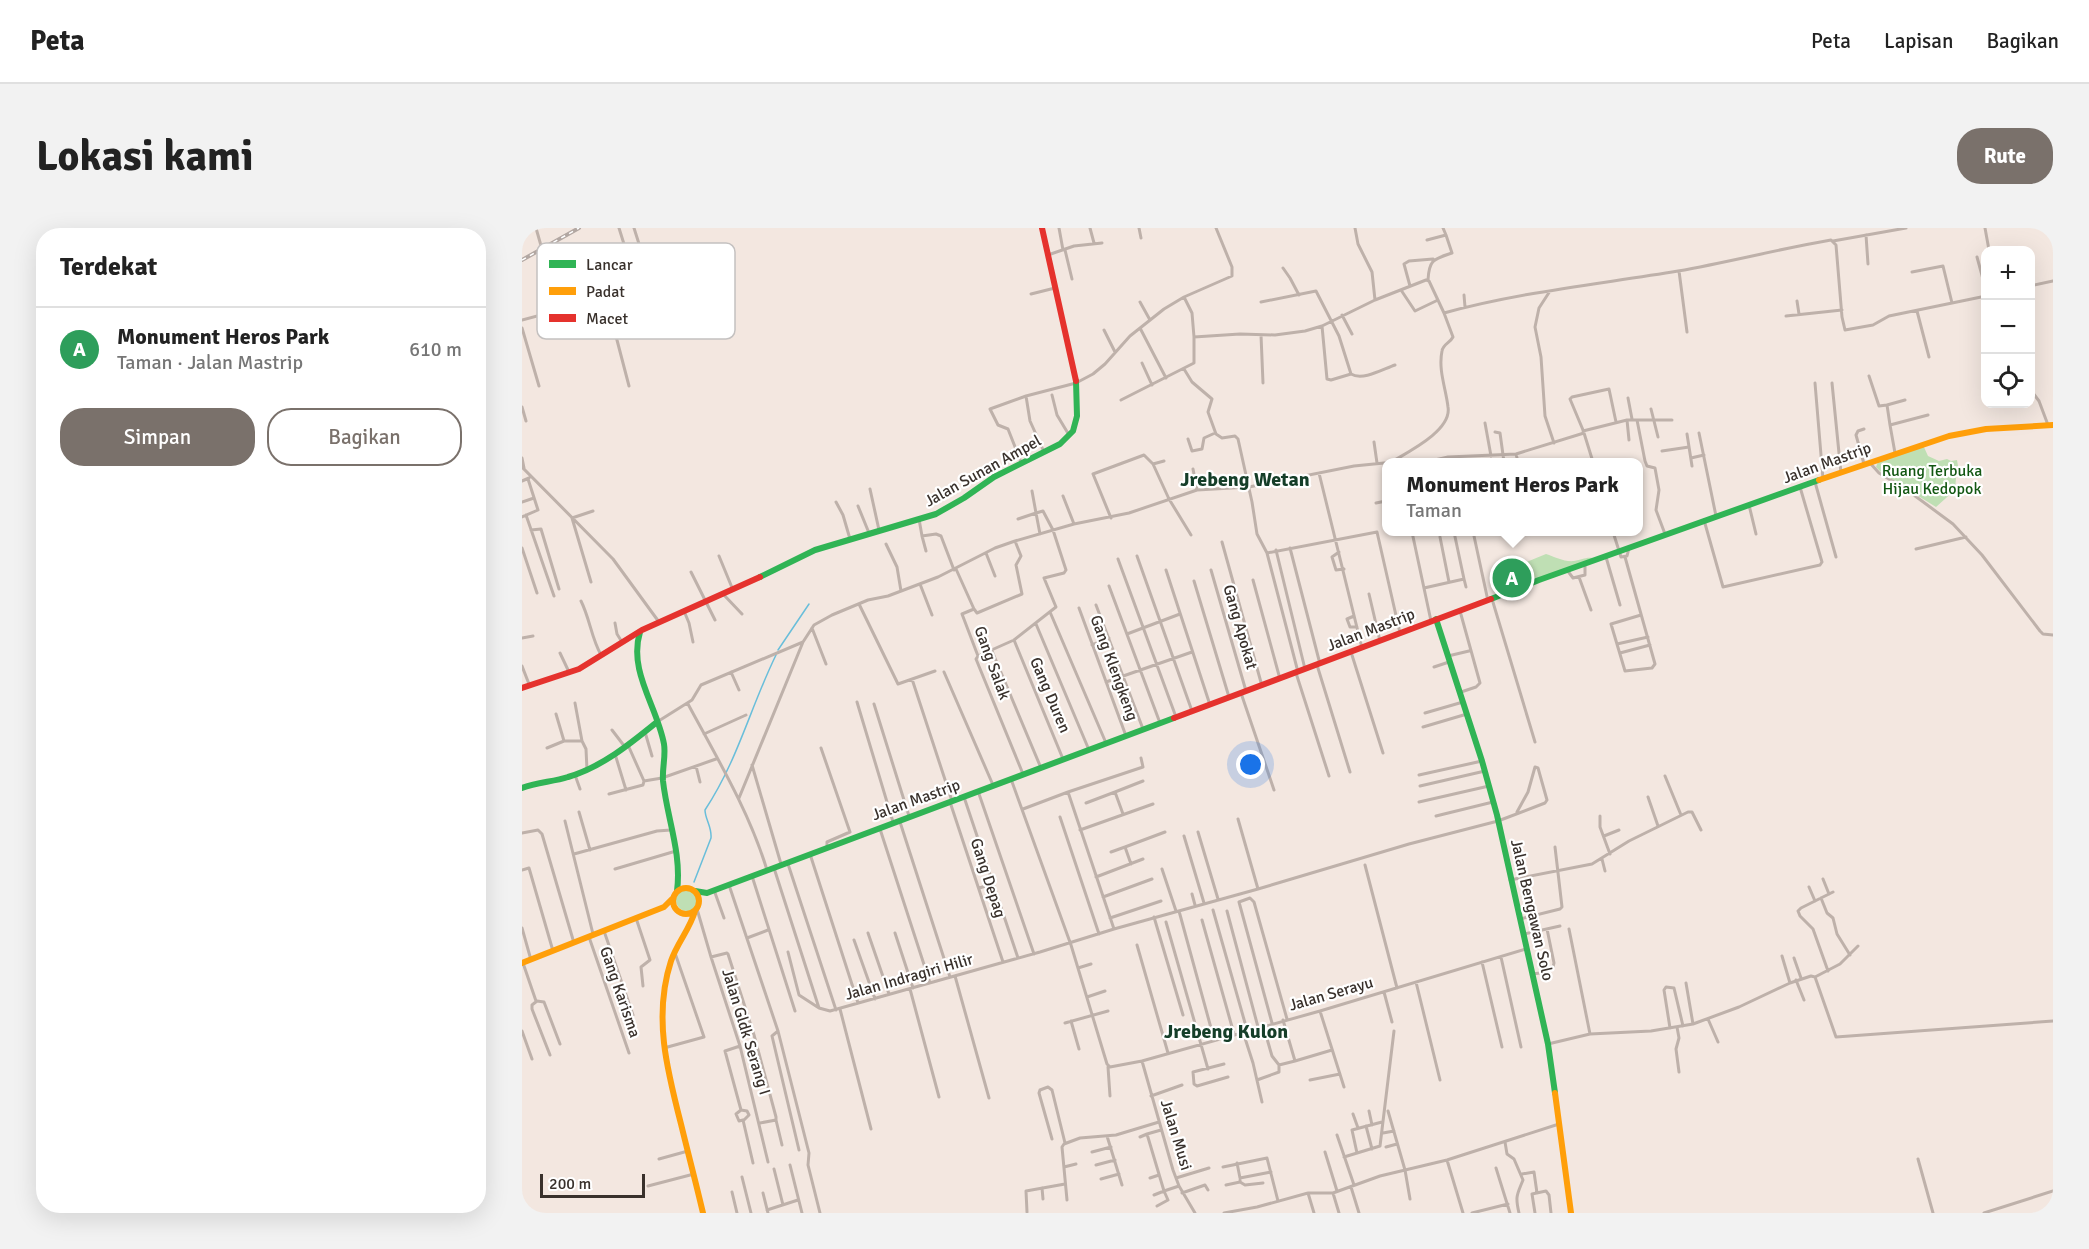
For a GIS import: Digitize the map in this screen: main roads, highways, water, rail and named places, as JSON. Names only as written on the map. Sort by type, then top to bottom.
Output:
[{"type":"main road","name":"Jalan Sunan Ampel","points":[[522,688],[569,672],[601,656],[642,630],[733,590],[815,550],[879,530],[920,528],[994,477],[1070,437],[1075,423],[1076,382],[1042,228]]},
{"type":"main road","name":"Jalan Mastrip","points":[[700,902],[707,893],[850,836],[964,797],[1704,520],[1949,436],[1986,429],[2051,425]]},
{"type":"main road","name":"Jalan Bengawan Solo","points":[[1433,620],[1467,714],[1498,821],[1548,1044],[1570,1213]]},
{"type":"main road","points":[[522,963],[664,907],[677,891],[676,851],[662,778],[664,742],[642,677],[637,643],[642,630]]},
{"type":"main road","points":[[628,638],[637,643]]},
{"type":"main road","points":[[522,788],[587,770],[615,753],[657,722]]},
{"type":"main road","points":[[678,879],[685,887],[707,893]]},
{"type":"main road","points":[[677,891],[685,887]]},
{"type":"main road","points":[[695,891],[700,902],[675,952],[665,993],[662,1026],[664,1048],[703,1213]]},
{"type":"main road","points":[[673,898],[675,908]]},
{"type":"main road","points":[[664,907],[675,908],[681,913],[694,911]]},
{"type":"waterway","points":[[778,650],[809,604]]},
{"type":"waterway","points":[[694,882],[711,838],[705,810],[735,753],[776,655]]},
{"type":"railway","points":[[552,243],[579,228]]},
{"type":"railway","points":[[522,260],[537,252]]},
{"type":"place","name":"Monument Heros Park","points":[[1512,578]]},
{"type":"district","name":"Jrebeng Wetan","points":[[1245,479]]},
{"type":"district","name":"Jrebeng Kulon","points":[[1226,1031]]},
{"type":"park label","name":"Ruang Terbuka Hijau Kedopok","points":[[1932,480]]}]
